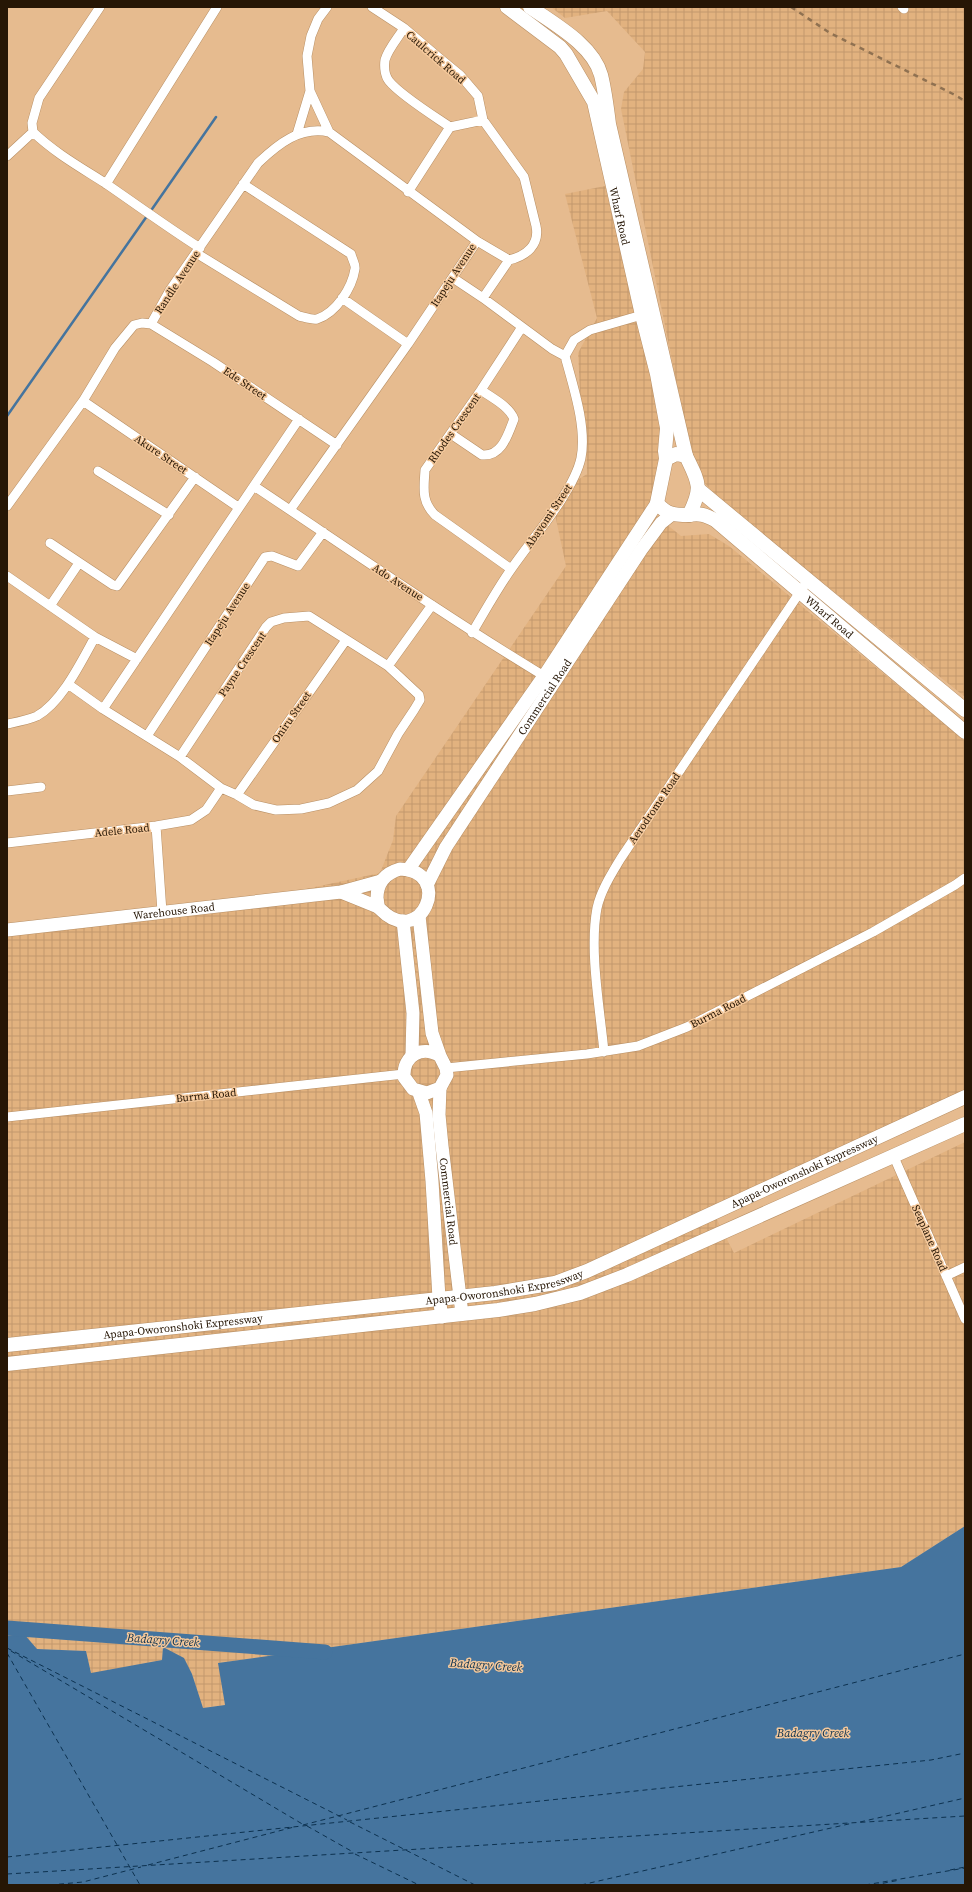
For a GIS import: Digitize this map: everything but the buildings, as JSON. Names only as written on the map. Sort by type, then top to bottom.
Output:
[{"type":"main road","name":"Wharf Road","points":[[507,7],[560,46],[594,102],[642,315],[657,374],[667,428],[665,451],[666,459]]},
{"type":"main road","name":"Wharf Road","points":[[530,7],[583,46],[594,60],[601,74],[609,124],[686,456]]},
{"type":"main road","points":[[676,454],[686,456],[698,482],[695,503],[689,515],[671,515],[662,510],[657,503],[662,472],[666,459],[676,454]]},
{"type":"main road","name":"Wharf Road","points":[[698,489],[965,710]]},
{"type":"main road","name":"Commercial Road","points":[[408,870],[544,676],[657,503]]},
{"type":"main road","name":"Wharf Road","points":[[689,515],[701,514],[715,520],[965,732]]},
{"type":"main road","name":"Commercial Road","points":[[427,885],[446,848],[641,550],[661,523],[671,515]]},
{"type":"main road","points":[[400,869],[408,870],[423,878],[427,885],[429,902],[425,910],[412,920],[395,920],[387,916],[378,907],[377,892],[381,881],[392,872],[400,869]]},
{"type":"main road","name":"Warehouse Road","points":[[7,930],[340,892],[381,881]]},
{"type":"main road","name":"Warehouse Road","points":[[340,892],[378,907]]},
{"type":"main road","points":[[419,916],[432,1033],[443,1062],[447,1075],[440,1088],[427,1093],[419,1093],[407,1084],[404,1074],[406,1062],[412,1055],[426,1051],[433,1052],[443,1062]]},
{"type":"main road","points":[[403,921],[413,1013],[412,1055]]},
{"type":"main road","name":"Commercial Road","points":[[440,1088],[439,1115],[442,1146],[462,1314]]},
{"type":"main road","name":"Commercial Road","points":[[419,1093],[426,1113],[432,1181],[439,1298],[442,1317]]},
{"type":"main road","name":"Apapa-Oworonshoki Expressway","points":[[7,1345],[461,1296],[555,1283],[588,1271],[965,1097]]},
{"type":"main road","name":"Apapa-Oworonshoki Expressway","points":[[7,1364],[442,1317],[535,1304],[580,1293],[627,1275],[965,1124]]},
{"type":"street","points":[[7,156],[32,132],[32,123],[39,98],[100,7]]},
{"type":"street","points":[[106,184],[217,7]]},
{"type":"street","name":"Itapeju Avenue","points":[[290,510],[408,344],[477,241],[408,192],[329,132],[310,91],[307,56],[311,36],[318,19],[327,7]]},
{"type":"street","name":"Caulcrick Road","points":[[372,7],[404,28],[460,75],[478,96],[483,120],[524,177],[536,226],[536,242],[525,254],[518,258],[509,260]]},
{"type":"street","points":[[404,28],[387,54],[385,73],[388,80],[396,89],[450,127]]},
{"type":"street","points":[[297,134],[310,91]]},
{"type":"street","points":[[408,192],[450,127],[483,120]]},
{"type":"street","name":"Randle Avenue","points":[[7,506],[83,401],[115,348],[134,325],[142,323],[151,324],[170,290],[258,163],[277,146],[297,134],[318,130],[329,132]]},
{"type":"street","points":[[32,132],[50,148],[106,184],[198,250],[299,316],[316,320],[332,311],[342,298],[351,282],[356,267],[351,254],[243,184]]},
{"type":"street","points":[[477,241],[509,260],[483,298]]},
{"type":"street","points":[[453,278],[483,298],[552,349],[565,356],[574,340],[590,330],[642,315]]},
{"type":"street","points":[[342,298],[408,344]]},
{"type":"street","name":"Ede Street","points":[[151,324],[213,362],[337,445]]},
{"type":"street","name":"Rhodes Crescent","points":[[511,569],[435,515],[427,507],[425,500],[425,470],[481,390],[522,326]]},
{"type":"street","name":"Abayomi Street","points":[[472,633],[511,569],[570,485],[581,458],[581,428],[573,385],[565,356]]},
{"type":"street","points":[[451,434],[482,455],[495,453],[507,438],[514,419],[513,415],[504,406],[481,390]]},
{"type":"street","name":"Akure Street","points":[[83,401],[238,507]]},
{"type":"street","points":[[103,710],[238,507],[299,419]]},
{"type":"street","points":[[98,471],[169,515]]},
{"type":"street","points":[[50,543],[113,585],[117,586],[195,477]]},
{"type":"street","name":"Ado Avenue","points":[[254,486],[472,633],[544,676]]},
{"type":"street","name":"Itapeju Avenue","points":[[147,736],[265,557],[272,556],[298,566],[323,532]]},
{"type":"street","points":[[50,606],[79,563]]},
{"type":"street","points":[[7,576],[95,637],[137,659]]},
{"type":"street","name":"Aerodrome Road","points":[[604,1052],[594,937],[597,907],[607,883],[621,858],[808,580]]},
{"type":"street","points":[[388,666],[432,605]]},
{"type":"street","name":"Payne Crescent","points":[[68,684],[103,710],[180,757],[221,788],[238,795],[254,805],[276,810],[301,809],[329,803],[357,790],[378,771],[420,700],[419,694],[388,666],[309,616],[284,618],[271,622],[180,757]]},
{"type":"street","points":[[7,724],[37,715],[46,708],[68,684],[95,637]]},
{"type":"street","name":"Oniru Street","points":[[238,795],[346,640]]},
{"type":"street","points":[[7,791],[41,787]]},
{"type":"street","name":"Adele Road","points":[[7,843],[156,826],[191,820],[200,816],[221,788]]},
{"type":"street","points":[[156,826],[162,912]]},
{"type":"street","points":[[7,838],[7,843]]},
{"type":"street","name":"Burma Road","points":[[443,1062],[604,1052],[638,1046],[687,1027],[873,932],[965,878]]},
{"type":"street","name":"Burma Road","points":[[7,1117],[404,1074]]},
{"type":"street","name":"Seaplane Road","points":[[894,1156],[965,1319]]},
{"type":"street","points":[[946,1276],[965,1267]]},
{"type":"shaded area","points":[[551,7],[965,7],[965,697],[722,502],[699,477],[688,439],[621,109],[624,92],[643,69],[645,52],[607,11],[565,18]]},
{"type":"shaded area","points":[[605,186],[665,428],[649,510],[681,536],[709,534],[729,546],[965,741],[965,1097],[713,1212],[734,1253],[965,1142],[965,1526],[901,1567],[219,1663],[225,1705],[202,1708],[192,1674],[163,1648],[162,1660],[91,1674],[86,1651],[36,1649],[24,1634],[7,1636],[7,925],[278,895],[380,873],[393,840],[396,816],[566,566],[553,505],[571,484],[587,474],[586,438],[580,392],[578,353],[597,318],[565,194]]},
{"type":"water","name":"Badagry Creek","points":[[965,1526],[965,1885],[7,1885],[7,1636],[24,1634],[37,1649],[86,1651],[91,1673],[162,1660],[163,1647],[184,1658],[192,1674],[203,1708],[225,1705],[218,1663],[901,1567]]},
{"type":"waterway","points":[[150,212],[216,117]]},
{"type":"waterway","points":[[7,416],[147,216]]},
{"type":"waterway","name":"Badagry Creek","points":[[7,1628],[325,1652]]},
{"type":"ferry route","points":[[7,1648],[347,1820]]},
{"type":"ferry route","points":[[11,1651],[304,1825]]},
{"type":"ferry route","points":[[7,1653],[140,1885]]},
{"type":"ferry route","points":[[303,1825],[965,1654]]},
{"type":"ferry route","points":[[7,1857],[931,1760],[965,1753]]},
{"type":"ferry route","points":[[860,1822],[965,1798]]},
{"type":"ferry route","points":[[7,1874],[965,1816]]},
{"type":"ferry route","points":[[350,1822],[475,1885]]},
{"type":"ferry route","points":[[581,1885],[853,1823]]},
{"type":"ferry route","points":[[307,1826],[353,1852]]},
{"type":"ferry route","points":[[148,1865],[294,1827]]},
{"type":"ferry route","points":[[355,1854],[419,1885]]},
{"type":"ferry route","points":[[50,1885],[83,1882],[141,1867]]},
{"type":"ferry route","points":[[950,1870],[965,1867]]},
{"type":"ferry route","points":[[865,1885],[965,1868]]},
{"type":"ferry route","points":[[874,1885],[900,1880]]},
{"type":"railway","points":[[791,7],[830,33],[965,101]]}]
